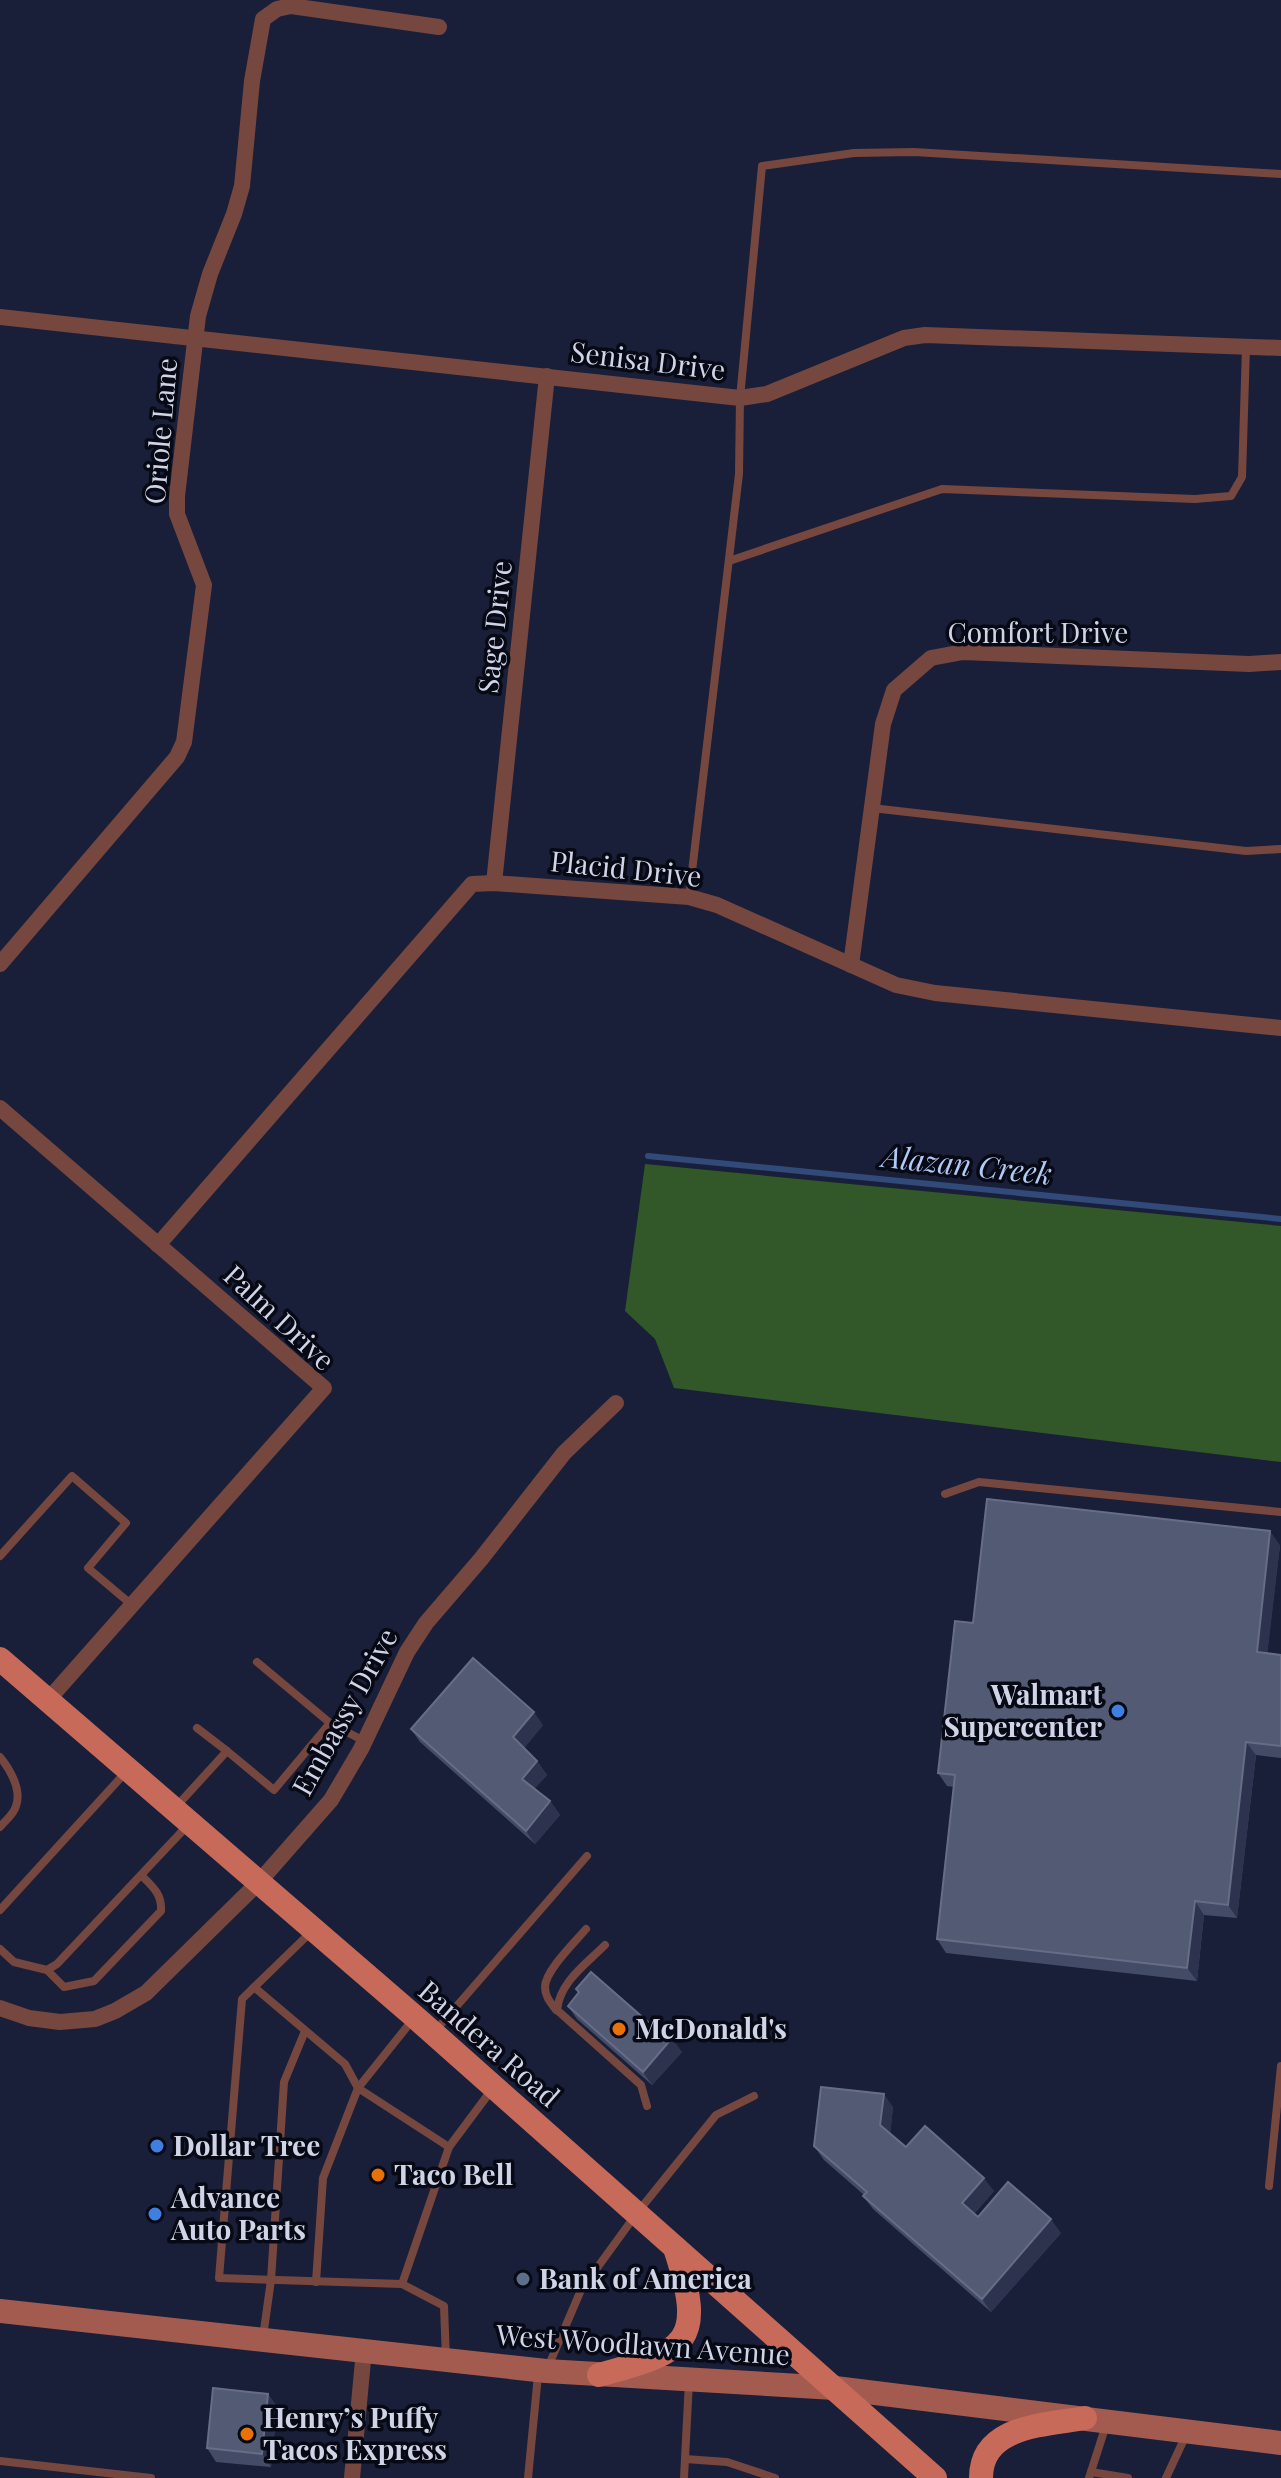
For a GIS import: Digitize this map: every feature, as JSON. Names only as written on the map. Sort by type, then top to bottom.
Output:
[{"type":"main road","name":"Bandera Road","points":[[0,1659],[415,2017],[935,2478]]},
{"type":"main road","points":[[599,2375],[664,2355],[680,2341],[689,2325],[689,2304],[685,2277],[674,2246]]},
{"type":"main road","points":[[981,2478],[984,2459],[991,2446],[1003,2436],[1024,2429],[1096,2419]]},
{"type":"street","name":"Oriole Lane","points":[[0,964],[177,757],[184,742],[204,585],[177,514],[196,339],[203,295],[242,186],[252,81],[263,19],[277,9],[291,6],[439,27]]},
{"type":"street","name":"Senisa Drive","points":[[0,317],[740,398],[767,394],[904,338],[925,335],[1281,348]]},
{"type":"street","name":"Sage Drive","points":[[494,883],[547,376]]},
{"type":"street","name":"Comfort Drive","points":[[851,965],[883,724],[894,690],[931,658],[963,652],[1249,664],[1281,662]]},
{"type":"street","name":"Placid Drive","points":[[158,1245],[472,884],[689,897],[717,905],[896,985],[935,993],[1281,1028]]},
{"type":"street","name":"Palm Drive","points":[[0,1108],[324,1388],[48,1700]]},
{"type":"street","name":"Embassy Drive","points":[[0,2008],[29,2018],[60,2022],[95,2019],[146,1993],[259,1882],[331,1800],[364,1741],[407,1652],[426,1623],[564,1453],[616,1403]]},
{"type":"street","name":"West Woodlawn Avenue","points":[[0,2311],[542,2371],[835,2388],[1281,2443]]},
{"type":"street","points":[[352,2478],[364,2350]]},
{"type":"lane","points":[[689,897],[739,474],[740,398],[762,166],[854,153],[914,152],[1281,174]]},
{"type":"lane","points":[[729,561],[942,489],[1195,499],[1231,496],[1242,477],[1246,347]]},
{"type":"lane","points":[[872,808],[1246,851],[1281,849]]},
{"type":"lane","points":[[0,1556],[72,1476],[126,1523],[88,1568],[132,1606]]},
{"type":"lane","points":[[945,1494],[979,1482],[1281,1512]]},
{"type":"lane","points":[[257,1662],[330,1723],[364,1741]]},
{"type":"lane","points":[[197,1728],[274,1790],[330,1723]]},
{"type":"lane","points":[[47,1970],[57,1964],[141,1875],[227,1751]]},
{"type":"lane","points":[[0,1757],[12,1774],[18,1795],[16,1808],[0,1827]]},
{"type":"lane","points":[[0,1910],[129,1770]]},
{"type":"lane","points":[[433,2034],[587,1856]]},
{"type":"lane","points":[[0,1949],[14,1962],[47,1970],[64,1987],[94,1981],[161,1911],[157,1891],[141,1875]]},
{"type":"lane","points":[[313,1929],[242,1999],[219,2278],[402,2284],[444,2306],[446,2359]]},
{"type":"lane","points":[[586,1929],[547,1976],[544,1989],[547,1998],[641,2085],[647,2106]]},
{"type":"lane","points":[[557,2010],[558,1997],[564,1986],[605,1945]]},
{"type":"lane","points":[[254,1987],[345,2064],[358,2088],[449,2147]]},
{"type":"lane","points":[[316,2282],[323,2178],[358,2088],[415,2017]]},
{"type":"lane","points":[[262,2339],[271,2280],[284,2082],[305,2031]]},
{"type":"lane","points":[[1269,2186],[1281,2066]]},
{"type":"lane","points":[[402,2284],[449,2147],[494,2087]]},
{"type":"lane","points":[[528,2478],[542,2371],[581,2290],[637,2213],[716,2115],[754,2096]]},
{"type":"lane","points":[[684,2478],[689,2380]]},
{"type":"lane","points":[[1096,2419],[1090,2475],[1128,2478]]},
{"type":"lane","points":[[1166,2478],[1188,2431]]},
{"type":"lane","points":[[685,2459],[727,2462],[775,2478]]},
{"type":"lane","points":[[0,2461],[151,2478]]},
{"type":"green space","points":[[645,1164],[1281,1226],[1281,1462],[674,1388],[655,1339],[625,1311]]},
{"type":"building","name":"Walmart Supercenter","points":[[987,1499],[1270,1531],[1257,1652],[1281,1655],[1281,1746],[1246,1742],[1228,1905],[1195,1901],[1187,1968],[937,1939],[955,1775],[938,1773],[955,1621],[973,1623]]},
{"type":"building","points":[[473,1658],[534,1712],[513,1737],[537,1761],[522,1779],[550,1801],[526,1831],[411,1729]]},
{"type":"building","name":"McDonald's","points":[[591,1972],[655,2028],[657,2025],[672,2038],[643,2072],[568,2006],[579,1992],[576,1989]]},
{"type":"building","points":[[821,2087],[884,2094],[880,2125],[906,2147],[925,2126],[984,2178],[962,2203],[978,2217],[1008,2182],[1051,2219],[982,2299],[863,2196],[867,2192],[814,2146]]},
{"type":"building","name":"Henry’s Puffy Tacos Express","points":[[213,2388],[268,2394],[262,2454],[207,2448]]},
{"type":"waterway","name":"Alazan Creek","points":[[648,1156],[1281,1219]]},
{"type":"place","name":"Walmart Supercenter","points":[[1118,1711]]},
{"type":"place","name":"McDonald's","points":[[619,2029]]},
{"type":"place","name":"Dollar Tree","points":[[157,2146]]},
{"type":"place","name":"Taco Bell","points":[[378,2175]]},
{"type":"place","name":"Advance Auto Parts","points":[[155,2214]]},
{"type":"place","name":"Bank of America","points":[[523,2279]]},
{"type":"place","name":"Henry’s Puffy Tacos Express","points":[[247,2434]]}]
